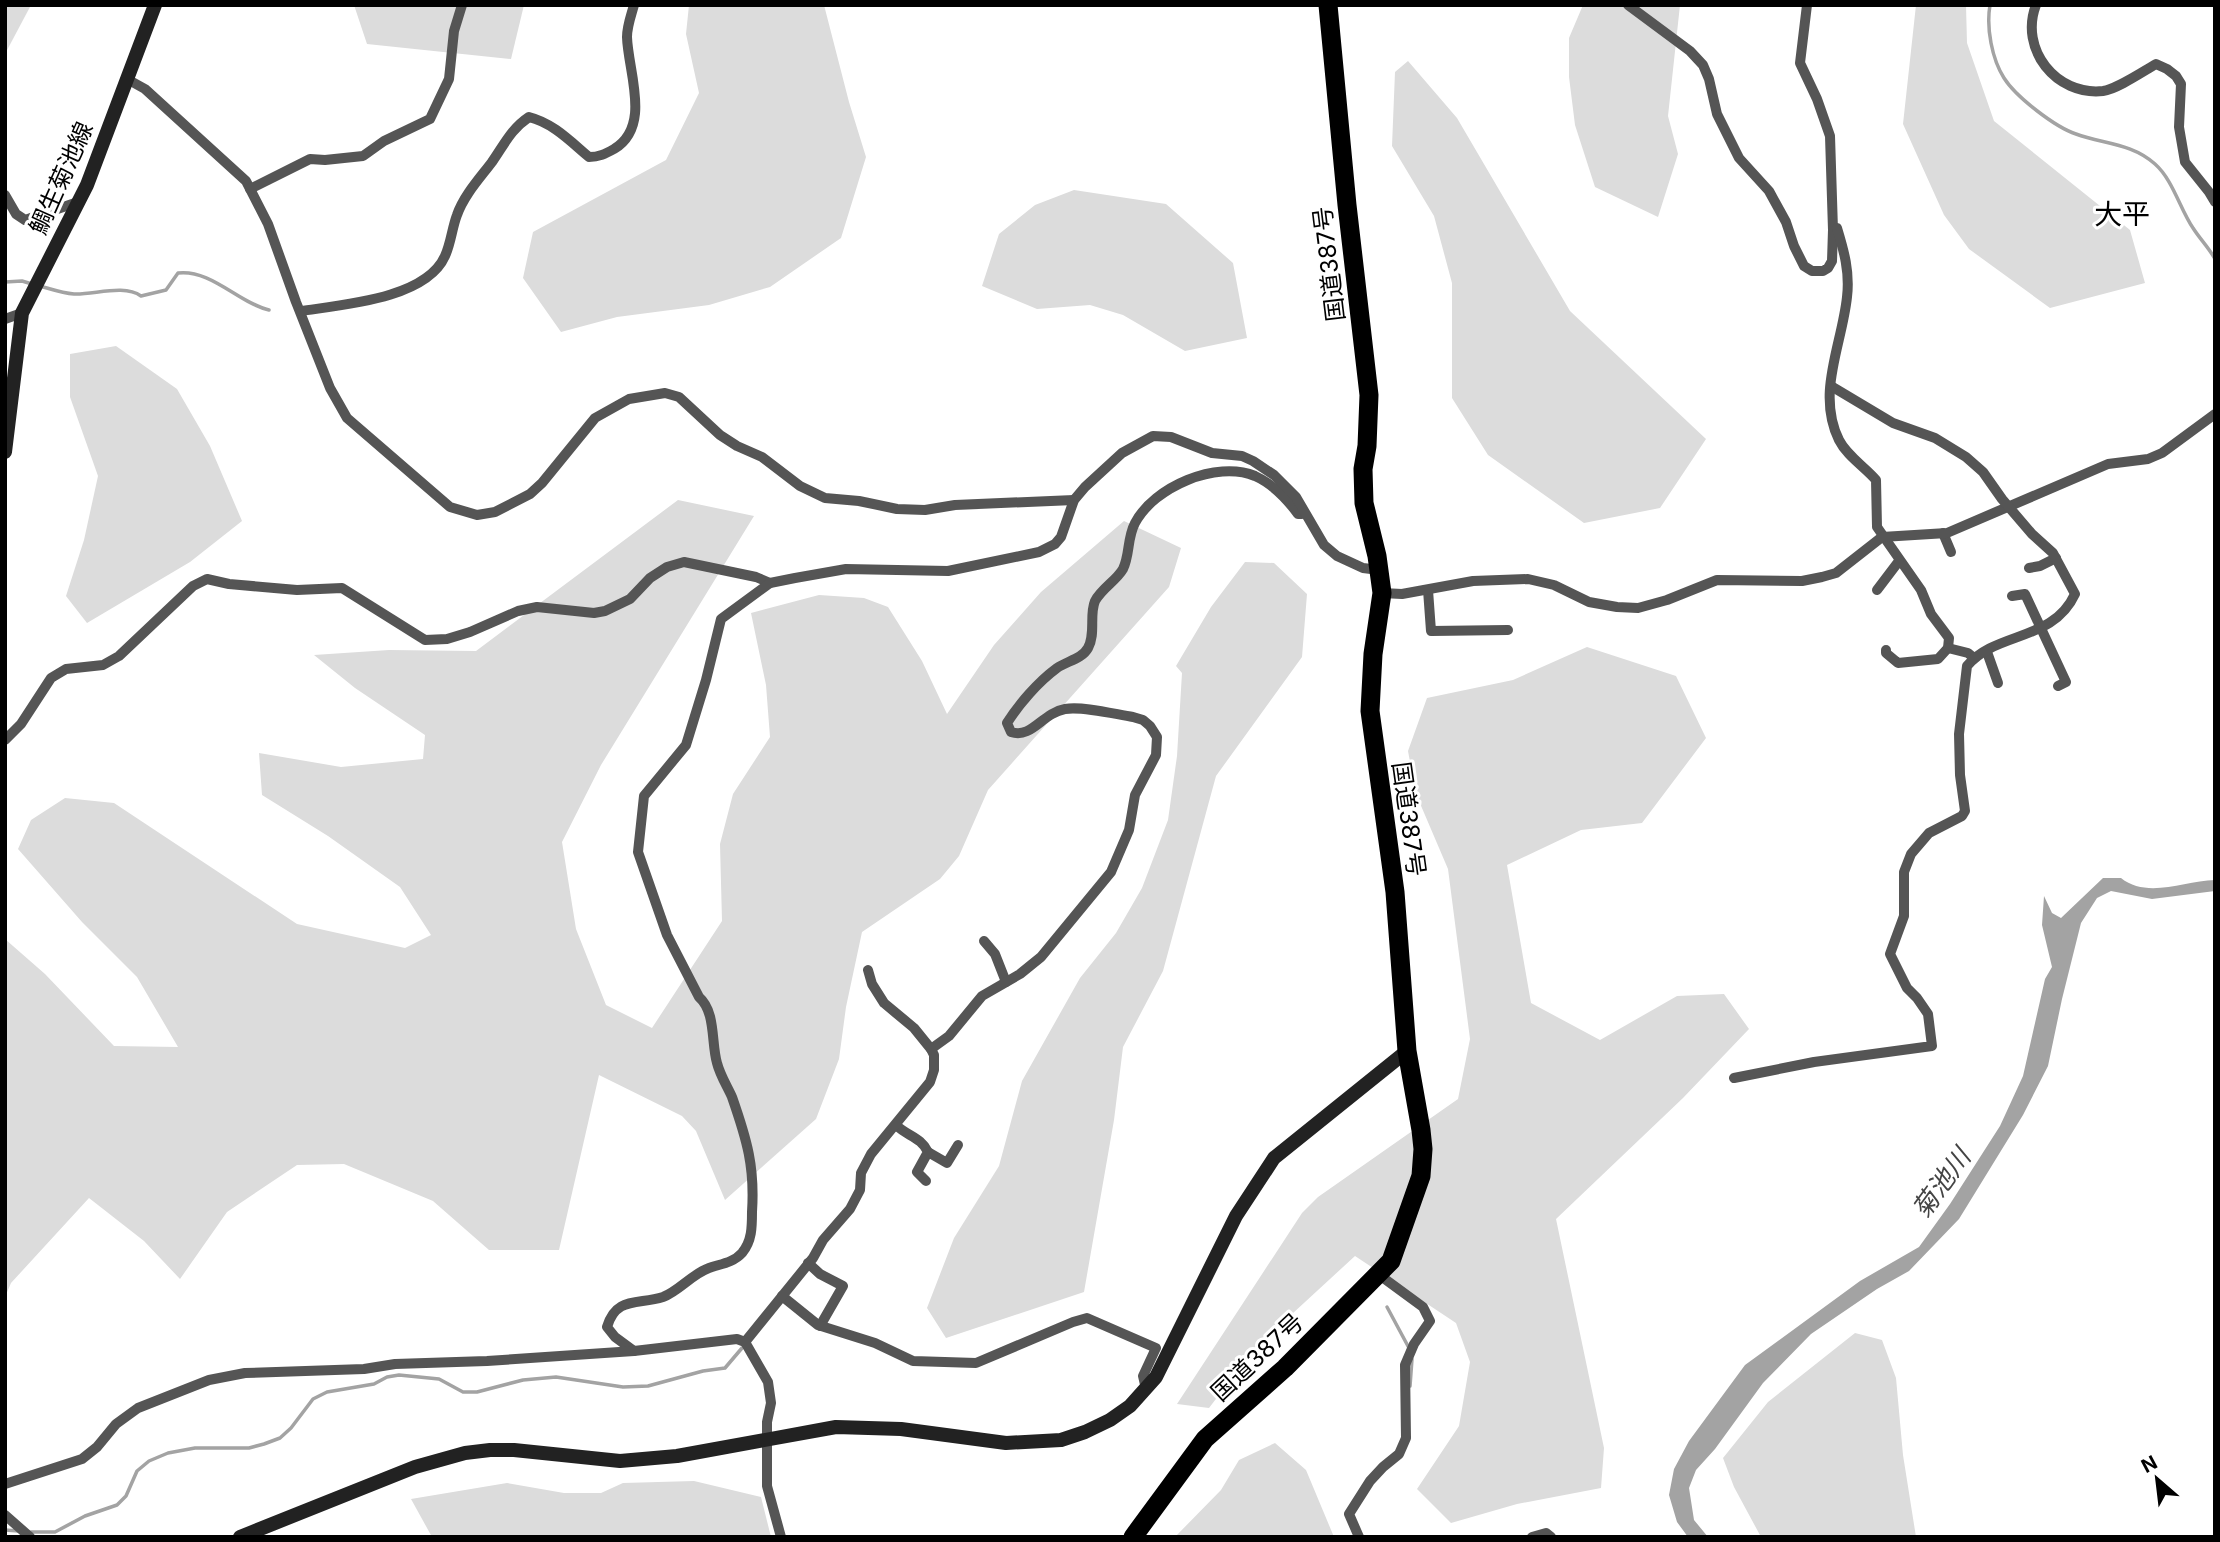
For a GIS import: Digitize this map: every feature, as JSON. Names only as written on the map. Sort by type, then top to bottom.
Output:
[{"type":"highway","name":"国道387号","points":[[1133,1537],[1205,1439],[1285,1368],[1391,1261],[1421,1176],[1423,1149],[1407,1051],[1395,892],[1370,711],[1373,654],[1382,593],[1364,503],[1363,469],[1367,446],[1369,395],[1328,5]]},
{"type":"street","name":"鯛生菊池線","points":[[5,452],[22,313],[87,185],[155,5]]},
{"type":"street","points":[[250,189],[310,159],[363,156],[384,141],[430,119],[449,79],[454,32],[462,5]]},
{"type":"street","points":[[301,311],[388,296],[433,272],[445,258],[457,214],[464,200],[513,129],[529,117],[541,120],[558,130],[589,157],[599,157],[622,142],[633,127],[635,97],[627,38],[628,23],[634,5]]},
{"type":"street","points":[[1628,5],[1690,51],[1703,65],[1717,114],[1739,158],[1769,191],[1786,222],[1804,267],[1812,271],[1823,271],[1829,268],[1832,261],[1830,136],[1800,63],[1807,5]]},
{"type":"street","points":[[2036,5],[2032,26],[2033,47],[2040,61],[2070,86],[2106,91],[2156,64],[2176,76],[2181,84],[2179,127],[2185,162],[2215,202]]},
{"type":"street","points":[[127,79],[145,89],[246,181],[268,224],[330,388],[347,418],[450,507],[477,515],[495,512],[530,494],[595,418],[629,399],[665,393],[679,397],[729,441],[762,457],[800,486],[825,498],[859,501],[897,509],[925,510],[955,505],[1073,500]]},
{"type":"street","points":[[1830,180],[1833,217],[1847,257],[1847,297],[1832,366],[1831,419],[1840,442],[1876,480],[1877,527],[1882,537],[1921,590],[1931,614],[1949,638],[1948,648],[1938,659],[1898,663],[1886,650]]},
{"type":"street","points":[[5,195],[16,214],[25,220],[78,202]]},
{"type":"street","points":[[5,319],[22,313]]},
{"type":"street","points":[[1734,1078],[1814,1062],[1932,1046],[1928,1014],[1907,988],[1890,954],[1904,916],[1904,872],[1911,854],[1929,833],[1962,816],[1965,811],[1960,775],[1959,734],[1968,666],[1987,652],[2057,620],[2075,594],[2056,558],[2008,506],[1983,472],[1966,457],[1935,438],[1893,423],[1831,386]]},
{"type":"street","points":[[1382,593],[1402,594],[1473,581],[1528,579],[1554,585],[1589,601],[1638,608],[1667,600],[1717,580],[1802,581],[1822,578],[1836,573],[1882,537],[1943,533],[2108,464],[2148,459],[2162,453],[2215,414]]},
{"type":"street","points":[[634,1352],[615,1338],[607,1327],[611,1314],[621,1305],[665,1296],[709,1268],[719,1267],[741,1254],[751,1237],[754,1182],[752,1160],[731,1096],[717,1066],[710,1018],[704,1001],[699,997],[667,935],[638,852],[644,796],[686,745],[721,619],[770,583],[846,569],[948,571],[1039,552],[1055,544],[1061,537],[1073,500],[1122,453],[1153,436],[1171,437],[1212,453],[1242,456],[1252,461],[1274,475],[1296,497],[1324,545],[1337,556],[1363,568],[1379,570]]},
{"type":"street","points":[[931,1049],[949,1036],[982,996],[1041,957],[1111,872],[1129,830],[1135,795],[1156,755],[1157,737],[1150,726],[1143,720],[1067,708],[1048,714],[1028,732],[1011,732],[1007,723],[1058,667],[1082,655],[1088,648],[1094,603],[1121,573],[1126,564],[1128,541],[1135,524],[1151,501],[1162,492],[1190,478],[1229,471],[1252,475],[1268,483],[1298,514],[1305,514]]},
{"type":"street","points":[[1943,533],[1951,552]]},
{"type":"street","points":[[2029,568],[2056,558]]},
{"type":"street","points":[[1877,590],[1899,561]]},
{"type":"street","points":[[5,740],[21,724],[51,678],[66,669],[103,665],[119,656],[193,586],[206,579],[229,584],[297,590],[341,588],[425,640],[447,639],[518,611],[537,607],[594,613],[605,611],[630,599],[650,578],[667,567],[684,562],[757,577],[770,583]]},
{"type":"street","points":[[1428,590],[1431,631],[1508,630]]},
{"type":"street","points":[[2012,596],[2025,594],[2066,682],[2058,687]]},
{"type":"street","points":[[1948,648],[1968,653],[1974,659]]},
{"type":"street","points":[[1987,652],[1998,683]]},
{"type":"street","points":[[984,941],[995,954],[1006,982]]},
{"type":"street","points":[[745,1342],[850,1209],[860,1190],[860,1178],[866,1163],[930,1082],[934,1070],[934,1055],[931,1049],[914,1028],[884,1003],[872,984],[868,970]]},
{"type":"street","points":[[240,1537],[415,1467],[465,1452],[514,1450],[620,1461],[677,1456],[836,1427],[868,1426],[1006,1443],[1061,1440],[1085,1432],[1110,1420],[1130,1406],[1156,1377],[1236,1216],[1274,1158],[1407,1051]]},
{"type":"street","points":[[896,1125],[903,1132],[921,1141],[928,1152],[947,1163],[958,1145]]},
{"type":"street","points":[[926,1181],[917,1172],[928,1152]]},
{"type":"street","points":[[808,1264],[843,1286],[820,1326]]},
{"type":"street","points":[[1359,1537],[1349,1514],[1376,1474],[1399,1454],[1406,1438],[1405,1366],[1414,1344],[1430,1321],[1423,1307],[1378,1274]]},
{"type":"street","points":[[782,1296],[820,1326],[875,1343],[913,1361],[976,1363],[1087,1318],[1156,1348],[1143,1376],[1146,1389]]},
{"type":"street","points":[[5,1484],[82,1459],[97,1447],[117,1424],[138,1408],[209,1380],[233,1375],[363,1370],[395,1364],[634,1352],[737,1339],[745,1342],[768,1382],[771,1403],[766,1439],[767,1486],[781,1537]]},
{"type":"street","points":[[5,1516],[30,1537]]},
{"type":"street","points":[[1532,1537],[1546,1533],[1551,1537]]},
{"type":"shaded area","points":[[5,5],[31,5],[5,54]]},
{"type":"shaded area","points":[[354,5],[524,5],[511,59],[367,44]]},
{"type":"shaded area","points":[[689,5],[824,5],[866,157],[841,238],[770,287],[709,305],[617,317],[561,332],[523,278],[533,232],[666,160],[699,93],[686,34]]},
{"type":"shaded area","points":[[1583,5],[1680,5],[1668,116],[1678,154],[1658,217],[1595,187],[1575,125],[1569,77],[1569,38]]},
{"type":"shaded area","points":[[1916,5],[1966,5],[1967,43],[1994,121],[2130,230],[2145,283],[2050,308],[1969,249],[1944,215],[1903,124]]},
{"type":"shaded area","points":[[1408,61],[1457,118],[1570,311],[1706,439],[1660,508],[1584,523],[1488,455],[1452,398],[1452,283],[1434,216],[1392,146],[1395,72]]},
{"type":"shaded area","points":[[1074,190],[1166,204],[1233,263],[1247,338],[1185,351],[1123,315],[1090,305],[1037,309],[982,286],[999,234],[1035,205]]},
{"type":"shaded area","points":[[116,346],[177,389],[210,446],[242,521],[190,562],[87,623],[66,596],[84,540],[98,476],[70,397],[70,354]]},
{"type":"shaded area","points":[[678,500],[754,516],[601,765],[562,842],[576,929],[606,1005],[652,1028],[722,921],[720,844],[733,794],[770,737],[766,685],[751,613],[819,595],[864,598],[888,607],[922,661],[947,714],[994,645],[1041,592],[1124,521],[1181,548],[1169,587],[988,790],[959,856],[940,879],[862,932],[846,1007],[839,1059],[816,1119],[725,1200],[696,1131],[682,1116],[599,1075],[559,1250],[489,1250],[433,1201],[344,1164],[297,1165],[227,1212],[180,1279],[144,1241],[89,1198],[11,1283],[5,1297],[5,939],[45,974],[114,1046],[178,1047],[137,977],[82,922],[18,849],[31,820],[65,798],[114,803],[297,924],[405,948],[431,935],[400,887],[328,836],[262,795],[259,753],[341,767],[423,759],[425,735],[355,688],[314,655],[389,650],[476,651]]},
{"type":"shaded area","points":[[1245,562],[1274,563],[1307,594],[1302,657],[1216,776],[1163,971],[1123,1047],[1114,1120],[1084,1292],[946,1338],[927,1308],[954,1238],[999,1166],[1022,1081],[1080,978],[1116,933],[1142,888],[1168,820],[1177,756],[1182,673],[1176,666],[1211,607]]},
{"type":"shaded area","points":[[1587,647],[1676,676],[1706,738],[1642,823],[1581,830],[1507,865],[1531,1003],[1600,1040],[1677,996],[1724,994],[1749,1029],[1683,1098],[1556,1219],[1604,1448],[1601,1488],[1517,1504],[1451,1523],[1417,1489],[1459,1426],[1470,1362],[1456,1323],[1355,1256],[1255,1348],[1209,1408],[1177,1404],[1302,1213],[1318,1197],[1458,1099],[1470,1039],[1448,869],[1416,794],[1408,751],[1427,698],[1513,680]]},
{"type":"shaded area","points":[[2103,878],[2121,878],[2131,884],[2154,888],[2215,880],[2215,891],[2152,899],[2111,891],[2097,898],[2081,923],[2048,1066],[2023,1115],[1959,1219],[1909,1271],[1877,1289],[1811,1334],[1763,1383],[1715,1449],[1696,1470],[1689,1488],[1694,1520],[1708,1537],[1688,1537],[1677,1522],[1669,1495],[1674,1469],[1689,1441],[1745,1365],[1860,1281],[1919,1247],[2000,1126],[2023,1076],[2045,979],[2052,967],[2042,925],[2044,896],[2052,913],[2061,918]]},
{"type":"shaded area","points":[[1855,1333],[1882,1340],[1896,1378],[1903,1455],[1916,1537],[1761,1537],[1734,1487],[1723,1458],[1768,1402]]},
{"type":"shaded area","points":[[1275,1443],[1306,1470],[1334,1537],[1175,1537],[1221,1490],[1239,1460]]},
{"type":"shaded area","points":[[694,1481],[761,1497],[771,1537],[432,1537],[411,1499],[507,1483],[564,1493],[601,1493],[623,1483]]},
{"type":"waterway","points":[[1990,5],[1989,23],[1993,53],[2004,78],[2017,94],[2067,130],[2127,148],[2155,164],[2167,178],[2188,220],[2215,259]]},
{"type":"waterway","points":[[40,286],[74,294],[118,290],[141,296],[166,290],[178,273],[190,273],[213,281],[247,301],[269,310]]},
{"type":"waterway","points":[[5,282],[22,281],[32,284]]},
{"type":"waterway","points":[[1387,1307],[1409,1348]]},
{"type":"waterway","points":[[31,1532],[55,1532],[85,1516],[117,1505],[126,1496],[137,1471],[149,1461],[168,1453],[195,1448],[249,1448],[280,1438],[313,1399],[327,1392],[374,1384],[387,1377],[399,1375],[439,1379],[463,1392],[477,1392],[523,1380],[556,1377],[623,1387],[648,1386],[725,1368],[742,1348]]},
{"type":"waterway","points":[[1410,1386],[1412,1359]]},
{"type":"waterway","points":[[5,1530],[19,1531]]},
{"type":"district","name":"大平","points":[[2122,214]]},
{"type":"water label","name":"菊池川","points":[[1941,1183]]}]
